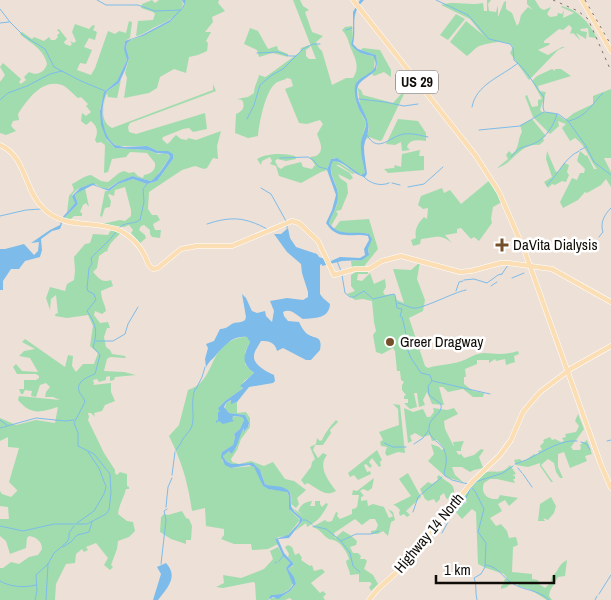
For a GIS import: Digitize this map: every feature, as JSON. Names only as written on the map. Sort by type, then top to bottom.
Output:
[{"type":"main road","points":[[582,0],[611,51]]},
{"type":"main road","name":"US 29","points":[[354,1],[465,142],[499,192],[528,265],[604,482],[611,492]]},
{"type":"main road","points":[[0,145],[16,157],[36,200],[46,212],[66,222],[108,227],[124,233],[140,247],[150,267],[153,269],[182,248],[232,246],[291,221],[298,223],[314,237],[325,255],[332,273],[337,275],[355,269],[369,269],[380,262],[401,256],[460,272],[471,271],[503,262],[554,270],[611,302]]},
{"type":"main road","name":"Highway 14 North","points":[[369,600],[378,589],[407,563],[475,479],[509,444],[519,418],[527,406],[546,386],[611,346]]},
{"type":"main road","name":"US 29","points":[[566,372],[611,488]]},
{"type":"green space","points":[[152,0],[155,3],[159,0],[182,0],[183,5],[178,14],[136,36],[138,21],[153,20],[155,14],[153,12],[141,8],[142,4]]},
{"type":"green space","points":[[186,0],[219,0],[218,3],[225,11],[212,17],[213,22],[205,32],[211,32],[206,41],[208,43],[207,51],[189,57],[186,73],[174,69],[160,77],[157,88],[149,93],[124,98],[127,78],[125,73],[129,58],[126,48],[127,43],[170,22],[184,7]]},
{"type":"green space","points":[[293,0],[300,0],[303,6],[309,10],[305,12],[312,32],[323,36],[316,42],[322,51],[332,85],[346,78],[353,78],[357,66],[347,38],[342,30],[345,27],[352,26],[353,36],[351,44],[353,47],[362,53],[375,57],[374,69],[358,80],[355,86],[357,105],[366,123],[361,143],[365,173],[363,175],[358,174],[335,158],[331,159],[327,170],[301,183],[279,176],[276,166],[270,164],[272,161],[270,157],[262,161],[261,165],[257,159],[261,157],[286,154],[295,156],[296,159],[286,161],[277,159],[275,161],[281,169],[285,166],[301,162],[303,167],[312,169],[315,165],[310,157],[316,156],[320,152],[321,146],[317,134],[323,124],[320,120],[307,124],[299,123],[285,89],[293,86],[291,79],[287,78],[277,82],[272,87],[261,116],[258,136],[248,138],[235,133],[236,114],[242,111],[244,105],[242,100],[237,99],[248,97],[254,93],[259,75],[267,76],[300,52],[301,48],[309,45],[310,47],[306,50],[306,56],[309,59],[316,59]]},
{"type":"green space","points":[[487,0],[491,0],[488,4],[489,11],[496,12],[498,5],[498,17],[506,1],[506,9],[512,13],[517,26],[521,15],[528,7],[533,10],[527,4],[527,0],[535,0],[540,8],[544,10],[551,7],[547,14],[550,17],[557,16],[558,13],[562,14],[564,10],[563,18],[574,13],[561,7],[568,8],[583,18],[597,38],[589,37],[588,28],[580,29],[587,32],[586,39],[576,33],[581,41],[573,33],[570,34],[572,28],[569,25],[563,30],[559,29],[544,41],[544,43],[550,43],[549,45],[538,50],[548,55],[562,47],[565,47],[558,50],[529,80],[510,53],[513,47],[510,44],[497,42],[483,45],[467,56],[450,42],[466,21],[483,35],[470,19],[441,5],[451,3],[483,3],[484,11],[487,11]]},
{"type":"green space","points":[[456,14],[465,19],[448,40],[440,35]]},
{"type":"green space","points":[[129,21],[132,22],[130,38],[125,41],[124,47],[127,60],[117,81],[105,91],[100,109],[107,140],[115,148],[148,150],[158,154],[167,154],[170,157],[151,181],[132,176],[107,189],[96,184],[79,188],[72,195],[75,203],[67,212],[69,196],[74,190],[72,184],[83,177],[91,175],[101,181],[108,182],[124,171],[134,172],[143,178],[144,175],[149,174],[155,168],[155,163],[147,153],[130,152],[126,157],[112,159],[108,172],[104,173],[105,145],[101,142],[97,143],[95,140],[97,130],[91,121],[86,125],[81,121],[82,113],[86,116],[91,112],[86,106],[88,104],[81,97],[78,98],[62,85],[55,84],[42,87],[31,97],[18,114],[19,120],[13,121],[11,126],[16,131],[6,135],[0,133],[0,82],[5,75],[0,67],[3,63],[21,79],[19,82],[21,84],[26,80],[24,77],[29,72],[40,73],[47,64],[40,50],[20,34],[22,32],[32,39],[34,37],[44,41],[49,37],[51,40],[55,40],[60,33],[57,30],[59,29],[67,39],[64,42],[65,44],[70,46],[72,44],[70,41],[74,43],[76,41],[72,32],[75,24],[89,29],[93,25],[95,26],[93,30],[97,32],[95,40],[89,38],[84,47],[92,50],[86,64],[80,63],[77,70],[91,75],[108,31],[115,34],[119,31],[126,33]]},
{"type":"green space","points":[[250,28],[258,31],[268,49],[277,46],[278,50],[288,54],[288,57],[273,53],[259,57],[257,50],[244,44]]},
{"type":"green space","points":[[363,48],[380,50],[391,70],[391,77],[384,72],[374,76],[372,74],[377,68],[376,55],[361,50]]},
{"type":"green space","points":[[552,69],[555,71],[555,69],[561,69],[571,76],[538,86],[539,91],[546,92],[540,110],[542,112],[555,113],[565,120],[574,113],[593,104],[593,96],[611,89],[611,158],[604,158],[611,172],[611,187],[606,179],[601,185],[587,193],[585,192],[578,200],[563,208],[560,202],[572,178],[577,180],[580,173],[584,173],[585,169],[577,161],[580,151],[587,155],[594,169],[597,169],[579,141],[575,138],[570,141],[562,128],[566,124],[558,121],[559,126],[550,134],[533,117],[525,96],[527,95],[532,107],[538,106],[538,100],[542,99],[532,81],[537,76]]},
{"type":"green space","points":[[121,80],[117,98],[108,97],[107,93],[105,100],[107,91]]},
{"type":"green space","points":[[213,84],[216,91],[130,123],[128,127],[129,132],[136,134],[205,113],[207,129],[193,132],[189,128],[183,129],[162,139],[167,144],[176,135],[181,139],[196,140],[221,131],[217,146],[218,159],[213,158],[207,168],[204,169],[195,166],[182,170],[149,192],[148,209],[152,215],[157,215],[160,220],[153,224],[155,230],[161,230],[160,238],[152,237],[150,230],[144,225],[139,230],[146,238],[140,243],[131,233],[133,230],[129,225],[124,227],[102,224],[120,220],[125,221],[131,216],[125,187],[115,190],[114,196],[108,195],[111,201],[110,207],[105,208],[102,217],[100,216],[105,191],[109,191],[118,184],[133,179],[147,184],[157,181],[173,159],[172,153],[158,151],[147,146],[119,146],[112,143],[105,130],[103,113],[105,121],[112,128],[213,90]]},
{"type":"green space","points":[[358,88],[363,95],[393,103],[403,92],[404,94],[380,141],[369,137],[365,140],[369,129],[360,106]]},
{"type":"green space","points":[[398,119],[418,121],[426,133],[426,141],[412,141],[407,147],[410,150],[402,151],[401,142],[395,145],[386,144]]},
{"type":"green space","points":[[532,119],[546,136],[543,138],[544,141],[539,145],[527,147],[503,166],[497,168],[508,159],[506,155],[509,151],[512,154],[516,149],[522,132],[520,125]]},
{"type":"green space","points":[[420,150],[419,156],[424,156],[424,170],[388,173],[384,169],[394,168],[395,165],[401,167],[402,154]]},
{"type":"green space","points":[[547,151],[556,172],[559,171],[564,163],[569,165],[567,172],[569,175],[566,182],[562,181],[555,185],[552,184],[548,188],[544,182],[552,177],[546,159]]},
{"type":"green space","points":[[335,160],[355,173],[353,174],[336,165],[350,173],[353,178],[350,180],[338,174],[347,183],[348,193],[341,210],[336,211],[338,214],[331,226],[329,222],[338,201],[331,170],[332,162]]},
{"type":"green space","points":[[490,180],[502,202],[493,207],[492,223],[479,241],[474,237],[471,239],[461,228],[457,229],[457,233],[445,235],[452,243],[444,238],[437,237],[421,239],[420,244],[413,246],[411,240],[416,238],[418,224],[424,217],[427,219],[428,208],[423,209],[418,205],[421,196],[442,188],[444,193],[450,190],[461,204]]},
{"type":"green space","points":[[85,188],[89,207],[86,203],[83,205],[80,212],[82,216],[74,216],[69,221],[64,218],[78,204],[75,194]]},
{"type":"green space","points":[[369,219],[378,249],[365,265],[365,268],[352,268],[351,261],[359,260],[369,253],[371,237],[367,233],[343,233],[334,229],[340,221]]},
{"type":"green space","points":[[111,230],[121,232],[111,243],[107,252],[99,256],[97,268],[93,272],[102,280],[111,280],[113,286],[101,291],[106,311],[102,314],[95,311],[94,315],[100,323],[108,322],[110,328],[107,328],[104,337],[106,347],[112,354],[125,356],[126,358],[110,357],[107,359],[104,371],[136,375],[115,377],[114,380],[110,381],[110,376],[106,377],[106,380],[99,382],[97,379],[93,380],[93,385],[111,383],[111,392],[115,401],[105,405],[102,411],[94,413],[95,417],[88,413],[88,420],[115,473],[117,475],[120,472],[127,474],[127,486],[129,489],[126,489],[118,514],[127,521],[133,522],[135,531],[129,537],[118,541],[111,565],[113,567],[110,570],[104,565],[108,558],[96,543],[86,547],[88,550],[84,552],[82,549],[76,554],[75,563],[66,564],[56,584],[55,600],[0,600],[0,568],[11,562],[19,564],[29,557],[38,555],[42,549],[38,540],[29,536],[26,548],[10,554],[6,541],[0,536],[0,519],[9,519],[8,507],[0,506],[0,491],[2,494],[11,497],[17,491],[9,482],[19,448],[8,447],[8,437],[0,441],[0,418],[16,425],[36,420],[55,423],[58,407],[32,411],[18,400],[19,396],[60,400],[53,397],[45,397],[50,387],[46,383],[40,385],[36,397],[31,396],[32,391],[25,390],[21,394],[19,389],[24,389],[24,380],[36,380],[39,376],[36,374],[17,374],[13,367],[16,364],[22,371],[38,372],[30,358],[19,356],[24,351],[35,349],[22,342],[25,339],[65,367],[68,355],[73,356],[72,366],[76,372],[83,364],[94,364],[98,353],[90,346],[93,326],[88,315],[67,318],[55,316],[56,313],[58,314],[56,295],[51,299],[50,310],[46,298],[50,287],[65,291],[67,284],[74,280],[74,257],[85,244],[90,243],[93,234],[108,235]]},
{"type":"green space","points":[[420,262],[417,279],[425,300],[423,311],[409,318],[425,366],[428,368],[458,362],[480,353],[505,354],[518,351],[519,354],[514,356],[515,362],[506,365],[505,359],[496,361],[495,359],[489,363],[489,360],[477,360],[477,364],[465,369],[466,377],[464,377],[464,384],[473,391],[484,393],[483,397],[473,397],[463,389],[448,392],[443,387],[439,387],[444,405],[432,404],[427,392],[423,400],[425,405],[419,407],[417,393],[414,393],[417,407],[410,409],[404,403],[408,403],[408,399],[404,399],[406,395],[402,390],[402,385],[404,382],[401,380],[400,371],[397,371],[395,351],[393,348],[382,354],[376,352],[373,335],[376,331],[372,301],[355,300],[347,294],[355,291],[351,286],[351,275],[356,272],[368,272],[368,274],[358,274],[357,280],[362,281],[370,273],[374,284],[385,279],[386,287],[383,292],[385,295],[394,294],[397,300],[404,303],[393,269],[411,270]]},
{"type":"green space","points":[[248,337],[250,342],[245,352],[245,364],[254,374],[244,381],[242,389],[218,408],[230,416],[242,417],[244,420],[240,429],[234,434],[233,445],[222,452],[222,461],[231,468],[253,466],[257,470],[263,486],[268,489],[286,491],[289,496],[289,509],[300,520],[287,536],[278,537],[275,540],[278,544],[268,549],[252,550],[251,544],[234,544],[221,539],[224,535],[224,529],[206,526],[205,508],[192,511],[184,473],[169,436],[179,425],[188,390],[204,379],[217,354],[223,347],[231,341]]},
{"type":"green space","points":[[232,400],[235,403],[237,402],[237,413],[246,412],[250,418],[250,427],[241,439],[231,459],[232,462],[239,464],[230,463],[223,457],[225,453],[230,451],[230,454],[236,448],[237,440],[244,428],[245,432],[249,425],[245,415],[229,413],[225,409],[226,403]]},
{"type":"green space","points":[[393,404],[400,405],[405,453],[398,452],[387,456],[385,453],[387,447],[381,446],[380,442],[383,440],[379,432],[399,425],[398,409]]},
{"type":"green space","points":[[404,408],[413,412],[423,409],[427,417],[430,417],[434,412],[433,408],[447,410],[454,408],[458,414],[444,421],[445,429],[454,447],[453,442],[464,441],[461,451],[456,451],[464,458],[474,455],[481,449],[484,450],[479,457],[483,468],[470,472],[462,467],[452,467],[455,475],[463,482],[446,477],[428,461],[434,454],[431,444],[442,450],[444,448],[437,440],[432,441],[430,435],[422,437],[415,433],[410,436],[412,441],[408,443]]},
{"type":"green space","points":[[578,414],[584,429],[571,447],[573,450],[580,450],[580,445],[587,440],[592,454],[585,456],[587,461],[570,468],[564,452],[558,454],[558,467],[563,478],[560,478],[554,463],[548,459],[541,465],[553,482],[551,482],[540,466],[540,463],[528,467],[516,465],[514,460],[526,460],[539,453],[538,451],[542,450],[540,446],[544,442],[543,440],[550,437],[552,440],[555,439],[561,442],[564,441],[562,438],[566,437],[565,434],[576,432],[579,426],[575,421]]},
{"type":"green space","points":[[336,420],[338,422],[330,430],[331,433],[323,445],[315,445],[313,450],[318,458],[323,453],[327,455],[323,464],[325,474],[336,491],[324,493],[307,483],[305,485],[301,480],[315,459],[310,447],[316,444],[317,438],[320,441],[322,440]]},
{"type":"green space","points":[[377,450],[382,460],[380,462],[381,466],[379,467],[372,458],[369,462],[372,466],[370,468],[366,464],[364,465],[367,472],[370,471],[371,474],[358,480],[354,475],[350,477],[348,473]]},
{"type":"green space","points":[[251,461],[264,466],[273,462],[285,479],[294,481],[306,490],[297,498],[299,504],[296,508],[291,504],[290,493],[284,488],[265,484],[261,472],[253,463],[239,464]]},
{"type":"green space","points":[[510,465],[516,474],[512,475],[515,476],[515,479],[513,479],[515,483],[490,479],[484,483],[483,490],[486,496],[491,498],[498,499],[500,495],[518,498],[509,506],[505,500],[498,504],[502,511],[490,518],[496,526],[501,524],[507,531],[509,538],[516,537],[518,545],[513,547],[512,572],[532,574],[532,579],[538,580],[539,584],[545,588],[551,582],[552,576],[567,560],[565,576],[558,577],[550,591],[549,596],[552,600],[547,600],[529,589],[518,586],[518,582],[512,582],[507,587],[501,589],[501,586],[505,583],[504,580],[507,578],[504,574],[478,564],[476,512],[472,509],[462,519],[454,510],[450,516],[447,513],[457,503],[461,506],[467,502],[462,497],[478,477],[488,472],[504,470]]},
{"type":"green space","points":[[408,473],[421,497],[406,511],[410,515],[407,517],[404,514],[400,516],[400,510],[393,505],[411,496],[399,479]]},
{"type":"green space","points":[[439,475],[452,485],[454,496],[452,502],[446,498],[444,493],[436,503],[434,499],[428,501],[420,489],[428,482],[432,484],[438,480],[437,477]]},
{"type":"green space","points":[[374,478],[372,488],[368,491],[363,489],[360,491],[364,496],[361,497],[361,501],[367,500],[368,506],[373,504],[384,507],[389,518],[393,516],[388,509],[393,512],[395,520],[391,522],[388,536],[383,531],[378,534],[371,534],[371,531],[376,530],[378,525],[375,519],[370,519],[362,525],[355,519],[334,533],[335,538],[343,531],[357,541],[356,545],[350,547],[353,553],[358,553],[361,556],[360,559],[367,561],[364,569],[373,575],[378,584],[371,591],[369,587],[372,584],[370,582],[359,582],[359,574],[350,575],[346,561],[349,559],[341,545],[312,527],[325,520],[328,522],[332,521],[336,512],[340,519],[352,514],[352,509],[357,507],[359,495],[352,495],[353,490],[357,491]]},
{"type":"green space","points":[[551,497],[556,506],[554,513],[548,520],[543,518],[545,521],[538,521],[540,504]]},
{"type":"green space","points":[[312,501],[310,506],[315,506],[315,501],[320,501],[322,507],[326,503],[328,504],[322,515],[314,522],[307,527],[306,523],[295,531],[303,520],[291,507],[304,516],[298,511],[303,504]]},
{"type":"green space","points":[[182,511],[192,526],[191,540],[186,540],[186,544],[171,539],[160,532],[161,517],[164,514],[168,515]]},
{"type":"green space","points":[[288,545],[292,547],[295,555],[299,553],[302,558],[301,560],[310,566],[312,565],[314,571],[322,569],[325,572],[311,583],[320,593],[323,591],[326,594],[323,597],[325,600],[292,600],[290,598],[270,600],[285,594],[296,584],[288,569],[293,566],[285,547]]},
{"type":"green space","points":[[278,547],[290,563],[286,568],[293,583],[286,592],[268,600],[256,600],[255,583],[253,582],[223,588],[216,587],[224,583],[223,575],[241,578],[264,569],[273,559],[270,551]]},
{"type":"water","points":[[182,0],[186,0],[184,7],[170,22],[127,43],[126,48],[129,58],[125,70],[119,83],[107,91],[102,112],[106,134],[115,145],[124,147],[147,146],[158,151],[168,151],[173,154],[173,159],[157,181],[147,184],[133,179],[118,184],[109,191],[93,185],[77,193],[75,195],[78,204],[64,218],[60,229],[52,231],[41,239],[42,250],[40,257],[25,261],[19,269],[11,269],[3,281],[3,290],[0,290],[0,249],[24,244],[34,255],[38,251],[39,242],[31,243],[60,225],[62,218],[75,203],[72,196],[80,188],[93,183],[108,189],[132,176],[151,181],[170,157],[168,154],[148,150],[115,148],[106,138],[101,125],[100,111],[104,92],[117,81],[127,60],[124,49],[125,41],[142,35],[170,20],[182,8],[184,4]]},
{"type":"water","points":[[360,0],[364,0],[359,5],[355,16],[353,44],[358,49],[376,55],[377,63],[376,70],[359,84],[357,91],[368,127],[364,147],[367,174],[365,177],[361,176],[341,163],[333,161],[331,170],[338,200],[329,223],[333,228],[342,232],[369,234],[372,239],[368,249],[369,255],[362,260],[320,265],[320,294],[330,304],[327,313],[321,317],[303,319],[291,311],[283,312],[288,321],[299,322],[306,333],[319,339],[320,350],[311,360],[306,360],[283,348],[277,351],[271,343],[261,341],[255,352],[254,359],[261,368],[274,375],[275,381],[249,387],[237,402],[231,404],[231,400],[224,407],[229,413],[245,415],[249,423],[244,432],[244,428],[242,431],[233,452],[231,454],[229,451],[223,456],[232,464],[253,463],[260,470],[265,484],[287,489],[294,512],[303,520],[289,538],[278,539],[284,553],[293,563],[288,569],[294,577],[296,584],[290,591],[278,599],[273,597],[268,600],[271,595],[284,593],[293,585],[286,568],[290,563],[283,556],[275,539],[288,535],[299,523],[300,519],[289,509],[289,496],[287,492],[268,489],[263,486],[254,467],[249,465],[231,468],[225,465],[221,457],[222,452],[233,445],[234,434],[240,429],[244,420],[242,417],[233,416],[232,419],[234,421],[223,424],[219,421],[216,423],[218,412],[220,412],[218,408],[242,389],[240,386],[254,373],[245,362],[246,351],[250,342],[247,337],[233,339],[206,367],[205,359],[208,348],[206,344],[214,341],[220,329],[245,320],[242,294],[252,311],[257,313],[265,311],[266,316],[272,322],[274,311],[270,301],[287,298],[303,300],[308,297],[301,264],[287,252],[274,234],[281,234],[288,228],[290,238],[296,247],[331,261],[340,257],[360,258],[365,255],[364,249],[369,240],[368,236],[340,234],[331,229],[326,223],[336,195],[327,170],[331,159],[337,158],[361,175],[365,173],[361,146],[366,123],[357,104],[355,86],[360,79],[373,70],[375,62],[373,56],[358,51],[351,44],[353,12]]},
{"type":"water","points":[[166,563],[172,573],[172,578],[158,600],[153,600],[161,574],[157,567]]},
{"type":"waterway","points":[[97,0],[106,5],[138,5],[155,11],[181,10]]},
{"type":"waterway","points":[[436,0],[468,15],[489,39],[510,44],[513,48],[514,60],[527,73],[544,97],[544,111]]},
{"type":"waterway","points":[[0,9],[24,36],[45,49],[54,67],[105,91]]},
{"type":"waterway","points":[[0,23],[9,22]]},
{"type":"waterway","points":[[346,30],[352,28]]},
{"type":"waterway","points":[[247,119],[254,105],[260,85],[283,69],[303,49],[313,44],[320,44]]},
{"type":"waterway","points":[[257,53],[278,52],[295,56]]},
{"type":"waterway","points":[[472,107],[478,92],[518,63]]},
{"type":"waterway","points":[[0,100],[8,93],[50,74],[62,71]]},
{"type":"waterway","points":[[569,121],[588,110],[603,93]]},
{"type":"waterway","points":[[359,99],[404,106],[418,104]]},
{"type":"waterway","points":[[479,130],[520,126],[544,112]]},
{"type":"waterway","points":[[545,112],[558,114],[568,121],[586,146],[594,162],[611,175]]},
{"type":"waterway","points":[[511,157],[520,148],[543,138],[552,127],[557,114]]},
{"type":"waterway","points":[[367,135],[371,140],[379,144],[403,134],[428,137]]},
{"type":"waterway","points":[[580,150],[586,147]]},
{"type":"waterway","points":[[547,185],[565,162],[579,151]]},
{"type":"waterway","points":[[280,158],[308,157],[319,167],[327,169]]},
{"type":"waterway","points":[[408,187],[424,184],[443,167]]},
{"type":"waterway","points":[[363,176],[375,184],[389,183]]},
{"type":"waterway","points":[[118,229],[123,225],[140,220],[144,202],[143,189],[148,183]]},
{"type":"waterway","points":[[392,183],[400,185]]},
{"type":"waterway","points":[[261,188],[271,194],[286,221]]},
{"type":"waterway","points":[[599,237],[603,232],[603,219],[611,208]]},
{"type":"waterway","points":[[0,216],[26,210],[41,209]]},
{"type":"waterway","points":[[44,211],[60,222]]},
{"type":"waterway","points":[[207,224],[238,219],[252,222],[267,229]]},
{"type":"waterway","points":[[0,526],[23,531],[54,524],[87,524],[106,514],[109,510],[111,493],[110,474],[94,454],[78,446],[78,433],[74,423],[85,402],[80,394],[79,385],[83,380],[95,374],[100,355],[93,347],[95,328],[87,311],[96,300],[94,294],[88,291],[87,288],[89,268],[92,264],[91,258],[116,232]]},
{"type":"waterway","points":[[337,261],[341,271]]},
{"type":"waterway","points":[[502,274],[508,265]]},
{"type":"waterway","points":[[512,278],[524,273]]},
{"type":"waterway","points":[[464,280],[474,279],[487,283],[502,274]]},
{"type":"waterway","points":[[342,275],[345,293],[350,297],[354,297],[364,291],[373,299],[395,295],[397,308],[402,309],[400,316],[402,317],[411,358],[421,373],[430,375],[432,381]]},
{"type":"waterway","points":[[456,291],[459,282],[463,281]]},
{"type":"waterway","points":[[491,286],[497,282]]},
{"type":"waterway","points":[[398,303],[411,308],[417,308],[466,290]]},
{"type":"waterway","points":[[96,341],[113,341],[125,334],[128,324],[138,307]]},
{"type":"waterway","points":[[196,389],[205,367]]},
{"type":"waterway","points":[[432,381],[428,386],[429,395],[441,404],[441,408],[430,423],[430,435],[444,449],[446,461],[444,475],[452,480],[468,484]]},
{"type":"waterway","points":[[433,381],[490,394]]},
{"type":"waterway","points":[[181,442],[192,426],[195,389]]},
{"type":"waterway","points":[[0,428],[36,418],[74,420]]},
{"type":"waterway","points":[[0,420],[7,425]]},
{"type":"waterway","points":[[414,444],[423,438],[428,431]]},
{"type":"waterway","points":[[607,441],[611,440]]},
{"type":"waterway","points":[[515,464],[561,443],[577,441]]},
{"type":"waterway","points":[[581,442],[587,444],[590,450]]},
{"type":"waterway","points":[[176,450],[181,443]]},
{"type":"waterway","points":[[384,443],[393,447],[406,447]]},
{"type":"waterway","points":[[77,523],[94,511],[106,487],[99,468],[88,452]]},
{"type":"waterway","points":[[172,475],[175,452]]},
{"type":"waterway","points":[[449,519],[464,503],[475,482],[503,473],[513,466]]},
{"type":"waterway","points":[[518,468],[522,473]]},
{"type":"waterway","points":[[523,474],[532,487]]},
{"type":"waterway","points":[[413,512],[418,497],[442,477]]},
{"type":"waterway","points":[[166,507],[168,487],[172,478]]},
{"type":"waterway","points":[[470,486],[475,491],[484,509],[478,532],[486,543],[485,567],[481,574],[474,578],[477,600]]},
{"type":"waterway","points":[[161,564],[166,520],[164,511],[167,509]]},
{"type":"waterway","points":[[303,520],[312,524]]},
{"type":"waterway","points":[[63,547],[77,535],[89,532],[92,522]]},
{"type":"waterway","points":[[442,533],[448,522]]},
{"type":"waterway","points":[[35,600],[37,591],[36,575],[48,564],[54,553],[67,542],[69,533],[74,526]]},
{"type":"waterway","points":[[313,526],[326,529],[340,540],[350,553],[353,566],[360,572]]},
{"type":"waterway","points":[[341,541],[356,534],[371,534],[379,531]]},
{"type":"waterway","points":[[279,561],[284,555]]},
{"type":"waterway","points":[[46,600],[48,564]]},
{"type":"waterway","points":[[486,565],[497,570],[517,586],[545,596],[549,600]]},
{"type":"waterway","points":[[599,594],[611,575]]},
{"type":"waterway","points":[[0,581],[8,585],[36,585]]},
{"type":"waterway","points":[[595,600],[597,596]]},
{"type":"railway","points":[[553,0],[578,11],[588,19],[611,71]]},
{"type":"railway","points":[[585,0],[611,45]]},
{"type":"place","name":"DaVita Dialysis","points":[[502,245]]},
{"type":"place","name":"Greer Dragway","points":[[390,342]]}]
